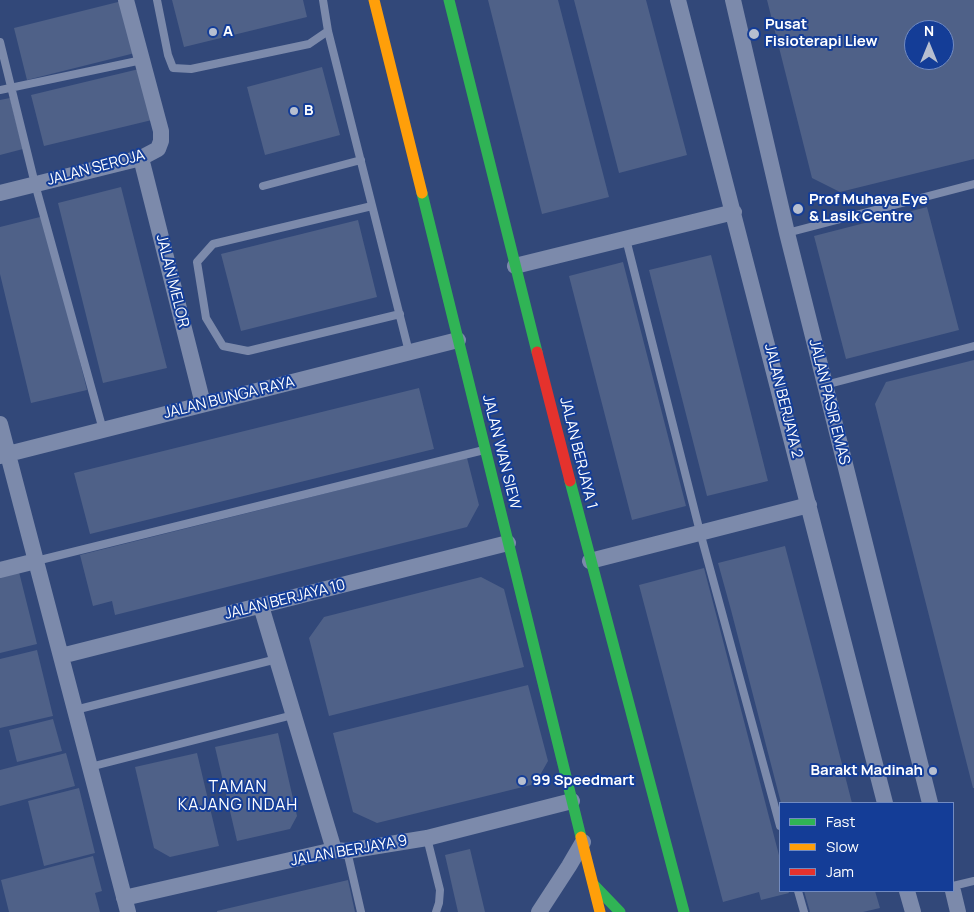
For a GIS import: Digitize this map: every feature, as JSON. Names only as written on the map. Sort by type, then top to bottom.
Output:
[{"type":"street","name":"JALAN SEROJA","points":[[0,193],[141,158],[158,148],[161,141],[161,131],[126,0]]},
{"type":"street","name":"JALAN WAN SIEW","points":[[374,0],[600,912]]},
{"type":"street","name":"JALAN BERJAYA 1","points":[[448,0],[590,560],[684,912]]},
{"type":"street","name":"JALAN BERJAYA 2","points":[[678,0],[885,802]]},
{"type":"street","name":"JALAN PASIR EMAS","points":[[733,0],[787,233],[930,802]]},
{"type":"street","name":"JALAN MELOR","points":[[141,158],[203,404]]},
{"type":"street","points":[[515,266],[734,212]]},
{"type":"street","name":"JALAN BUNGA RAYA","points":[[4,455],[458,340]]},
{"type":"street","points":[[0,424],[4,455],[36,561],[126,905]]},
{"type":"street","points":[[590,560],[809,505]]},
{"type":"street","name":"JALAN BERJAYA 10","points":[[61,656],[508,543]]},
{"type":"street","points":[[0,570],[36,561]]},
{"type":"street","points":[[261,606],[293,715],[341,851]]},
{"type":"street","name":"JALAN BERJAYA 9","points":[[126,905],[341,851],[426,838],[572,801]]},
{"type":"street","points":[[539,912],[570,866],[583,842]]},
{"type":"street","points":[[593,884],[620,912]]},
{"type":"street","points":[[908,892],[913,912]]},
{"type":"street","points":[[952,892],[956,911]]},
{"type":"lane","points":[[157,0],[168,54],[173,68],[191,69],[309,44],[328,31]]},
{"type":"lane","points":[[323,0],[328,31],[409,352]]},
{"type":"lane","points":[[0,42],[34,184],[103,430]]},
{"type":"lane","points":[[0,90],[142,60]]},
{"type":"lane","points":[[263,186],[361,160]]},
{"type":"lane","points":[[787,233],[974,184]]},
{"type":"lane","points":[[372,206],[213,244],[197,262],[206,318],[223,346],[248,351],[400,314]]},
{"type":"lane","points":[[626,239],[700,532],[779,822]]},
{"type":"lane","points":[[825,385],[974,346]]},
{"type":"lane","points":[[36,561],[486,450]]},
{"type":"lane","points":[[75,710],[277,660]]},
{"type":"lane","points":[[90,767],[293,715]]},
{"type":"lane","points":[[426,838],[440,890],[440,903],[436,912]]},
{"type":"lane","points":[[341,851],[361,912]]},
{"type":"lane","points":[[954,886],[974,881]]},
{"type":"lane","points":[[798,892],[804,912]]},
{"type":"building","name":"A","points":[[172,0],[303,0],[307,17],[184,47]]},
{"type":"building","points":[[488,0],[558,0],[609,197],[542,214]]},
{"type":"building","points":[[574,0],[646,0],[687,155],[619,173]]},
{"type":"building","points":[[767,0],[974,0],[974,159],[840,192],[812,178]]},
{"type":"building","points":[[122,1],[135,53],[27,80],[14,28]]},
{"type":"building","name":"B","points":[[322,67],[340,135],[265,155],[247,87]]},
{"type":"building","points":[[139,69],[152,120],[44,146],[31,95]]},
{"type":"building","points":[[10,98],[23,149],[0,155],[0,100]]},
{"type":"building","points":[[121,187],[167,368],[103,383],[58,203]]},
{"type":"building","points":[[927,207],[959,330],[846,359],[814,236]]},
{"type":"building","points":[[44,216],[87,390],[31,403],[0,274],[0,227]]},
{"type":"building","points":[[358,220],[377,297],[241,331],[221,254]]},
{"type":"building","points":[[711,255],[768,481],[707,496],[649,270]]},
{"type":"building","points":[[623,262],[686,506],[632,520],[569,276]]},
{"type":"building","points":[[974,360],[973,788],[875,404],[886,382]]},
{"type":"building","points":[[419,388],[434,449],[90,534],[74,473]]},
{"type":"building","points":[[467,458],[479,505],[467,527],[115,615],[112,601],[93,606],[80,555]]},
{"type":"building","points":[[785,546],[852,802],[781,802],[718,563]]},
{"type":"building","points":[[704,568],[779,855],[779,892],[789,893],[761,900],[759,892],[723,902],[639,585]]},
{"type":"building","points":[[19,572],[37,644],[0,653],[0,577]]},
{"type":"building","points":[[481,577],[504,589],[524,667],[329,716],[309,638],[324,617]]},
{"type":"building","points":[[37,650],[53,716],[0,728],[0,659]]},
{"type":"building","points":[[528,685],[548,761],[535,784],[377,823],[353,812],[333,733]]},
{"type":"building","points":[[53,719],[62,751],[17,762],[9,730]]},
{"type":"building","points":[[278,733],[297,816],[290,829],[237,841],[215,747]]},
{"type":"building","points":[[66,753],[75,786],[0,806],[0,770]]},
{"type":"building","points":[[197,753],[219,846],[170,857],[154,848],[135,767]]},
{"type":"building","points":[[79,788],[95,853],[44,866],[28,801]]},
{"type":"building","points":[[470,849],[485,912],[458,912],[445,855]]},
{"type":"building","points":[[93,856],[102,891],[95,893],[100,912],[9,912],[1,880]]},
{"type":"building","points":[[348,880],[355,912],[217,912],[217,911]]},
{"type":"building","points":[[804,892],[875,892],[880,908],[863,912],[810,912]]},
{"type":"traffic: fast","points":[[449,0],[537,352]]},
{"type":"traffic: fast","points":[[422,193],[581,837]]},
{"type":"traffic: fast","points":[[570,481],[684,912]]},
{"type":"traffic: fast","points":[[594,885],[620,912]]},
{"type":"traffic: slow","points":[[374,0],[422,193]]},
{"type":"traffic: slow","points":[[581,837],[600,912]]},
{"type":"traffic: jam","points":[[537,352],[570,481]]},
{"type":"place","name":"A","points":[[213,32]]},
{"type":"place","name":"Pusat Fisioterapi Liew","points":[[754,34]]},
{"type":"place","name":"B","points":[[294,111]]},
{"type":"place","name":"Prof Muhaya Eye & Lasik Centre","points":[[798,209]]},
{"type":"place","name":"Barakt Madinah","points":[[933,771]]},
{"type":"place","name":"99 Speedmart","points":[[522,781]]},
{"type":"district","name":"TAMAN KAJANG INDAH","points":[[238,797]]}]
